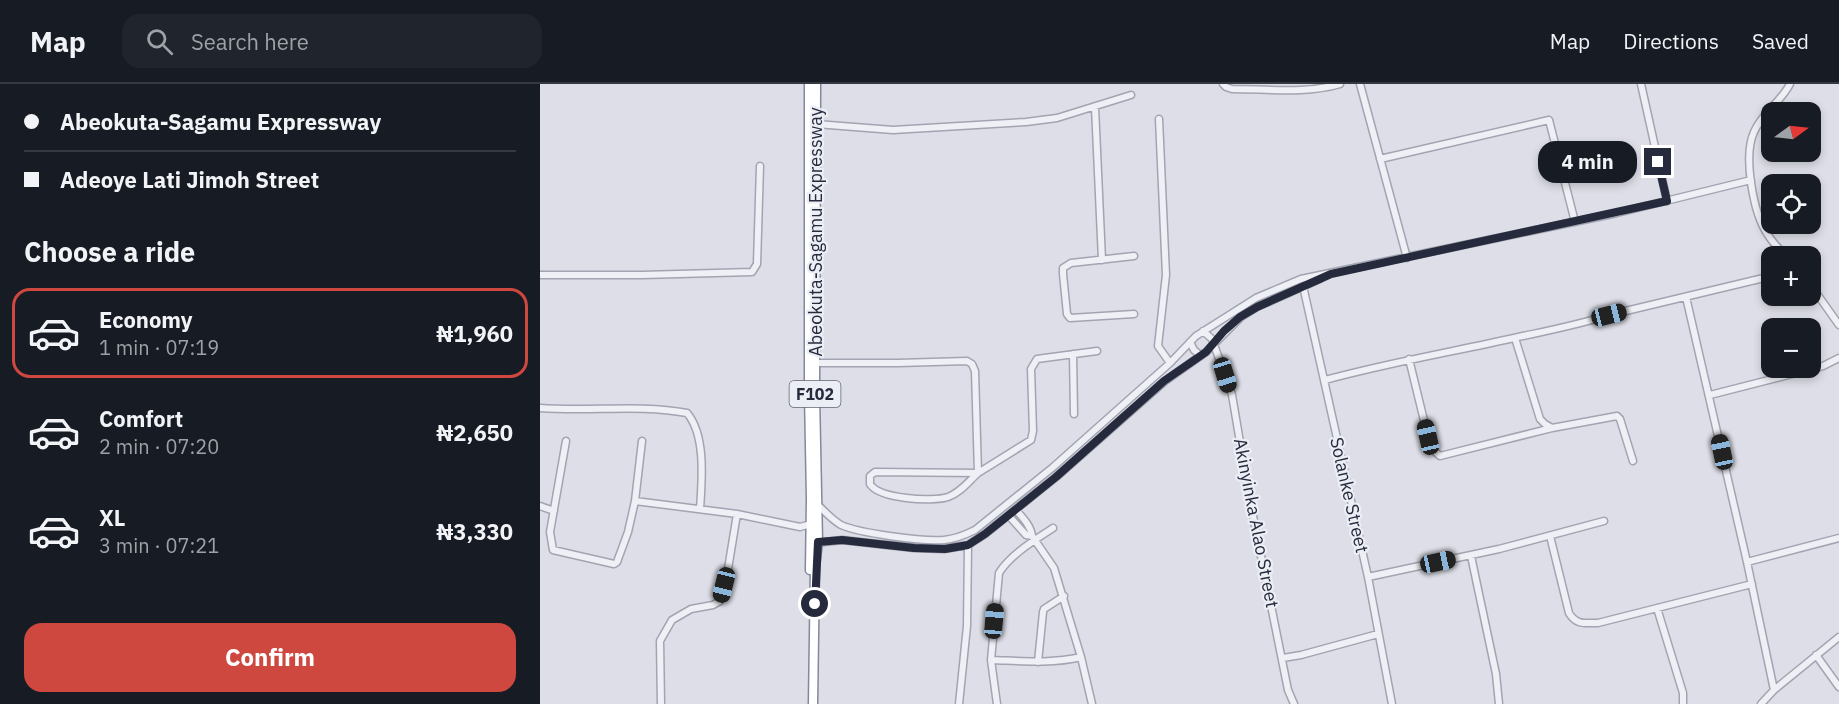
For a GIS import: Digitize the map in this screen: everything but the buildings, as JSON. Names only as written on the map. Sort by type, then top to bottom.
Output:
[{"type":"highway","name":"Abeokuta-Sagamu Expressway","points":[[809,84],[809,393],[814,502],[811,524],[815,566],[813,704]]},
{"type":"highway","name":"Abeokuta-Sagamu Expressway","points":[[807,704],[814,544],[816,84]]},
{"type":"street","points":[[1223,84],[1232,88],[1290,90],[1340,84]]},
{"type":"street","points":[[1360,84],[1407,258]]},
{"type":"street","points":[[1641,84],[1667,201]]},
{"type":"street","points":[[1777,246],[1767,234],[1760,219],[1751,180],[1750,147],[1754,132],[1790,84]]},
{"type":"street","points":[[816,124],[893,130],[1026,122],[1057,118],[1131,95]]},
{"type":"street","points":[[1095,107],[1102,260]]},
{"type":"street","points":[[1159,119],[1166,275],[1158,346],[1170,363]]},
{"type":"street","points":[[1380,159],[1549,120],[1575,222]]},
{"type":"street","points":[[540,274],[752,272],[757,264],[760,166]]},
{"type":"street","points":[[814,502],[843,526],[867,531],[916,539],[944,540],[975,531],[1052,468],[1203,331],[1275,288],[1300,279],[1575,222],[1751,180]]},
{"type":"street","points":[[1134,256],[1071,263],[1063,268],[1067,314],[1070,318],[1134,314]]},
{"type":"street","points":[[814,544],[842,540],[914,548],[945,549],[968,545],[1009,516],[1056,477],[1164,381],[1213,344],[1240,317],[1331,274]]},
{"type":"street","points":[[1325,380],[1409,359],[1454,352],[1586,323],[1761,279]]},
{"type":"street","name":"Solanke Street","points":[[1303,286],[1368,577],[1392,704]]},
{"type":"street","points":[[1686,297],[1710,395],[1774,690]]},
{"type":"street","points":[[1821,300],[1839,325]]},
{"type":"street","name":"Akinyinka Alao Street","points":[[1203,331],[1211,336],[1237,417],[1250,501],[1288,690],[1294,704]]},
{"type":"street","points":[[1515,338],[1540,418],[1552,428]]},
{"type":"street","points":[[1190,342],[1196,353],[1200,355]]},
{"type":"street","points":[[978,473],[875,472],[870,476],[870,484],[872,488],[883,493],[918,499],[949,496],[957,492],[978,473],[1031,440],[1033,431],[1030,369],[1033,362],[1037,359],[1097,351]]},
{"type":"street","points":[[1073,354],[1074,414]]},
{"type":"street","points":[[1710,395],[1823,366],[1839,358]]},
{"type":"street","points":[[1409,359],[1428,437],[1432,449],[1440,456],[1552,428],[1617,416],[1620,419],[1633,461]]},
{"type":"street","points":[[816,363],[968,361],[975,371],[978,473]]},
{"type":"street","points":[[540,408],[574,410],[621,408],[672,410],[687,413],[693,420],[703,469],[700,509]]},
{"type":"street","points":[[566,441],[550,532],[553,550],[614,564],[617,562],[628,532],[635,501],[642,441]]},
{"type":"street","points":[[635,501],[737,514],[800,527],[811,524]]},
{"type":"street","points":[[540,506],[554,511]]},
{"type":"street","points":[[1016,510],[1054,568],[1064,596],[1092,704]]},
{"type":"street","points":[[661,704],[660,641],[672,620],[691,609],[713,605],[720,601],[737,514]]},
{"type":"street","points":[[1009,516],[1026,535],[1033,538]]},
{"type":"street","points":[[1368,577],[1472,555],[1604,521]]},
{"type":"street","points":[[842,540],[843,526]]},
{"type":"street","points":[[997,704],[991,660],[999,573],[1033,538],[1053,528]]},
{"type":"street","points":[[865,541],[867,531]]},
{"type":"street","points":[[1550,536],[1566,605],[1573,620],[1579,623],[1598,623],[1752,584]]},
{"type":"street","points":[[1747,561],[1839,538]]},
{"type":"street","points":[[959,704],[967,626],[968,545]]},
{"type":"street","points":[[1472,555],[1496,674],[1499,704]]},
{"type":"street","points":[[1038,662],[1044,609],[1064,596]]},
{"type":"street","points":[[1657,608],[1683,693],[1683,704]]},
{"type":"street","points":[[1283,658],[1378,634]]},
{"type":"street","points":[[1761,704],[1774,690],[1839,637]]},
{"type":"street","points":[[1816,655],[1839,687]]},
{"type":"street","points":[[991,660],[1038,662],[1081,657]]},
{"type":"route","points":[[815,604],[815,566],[818,542],[865,541],[914,548],[945,549],[968,545],[1016,510],[1164,381],[1206,352],[1224,331],[1240,317],[1257,307],[1331,274],[1667,201],[1658,162]]}]
